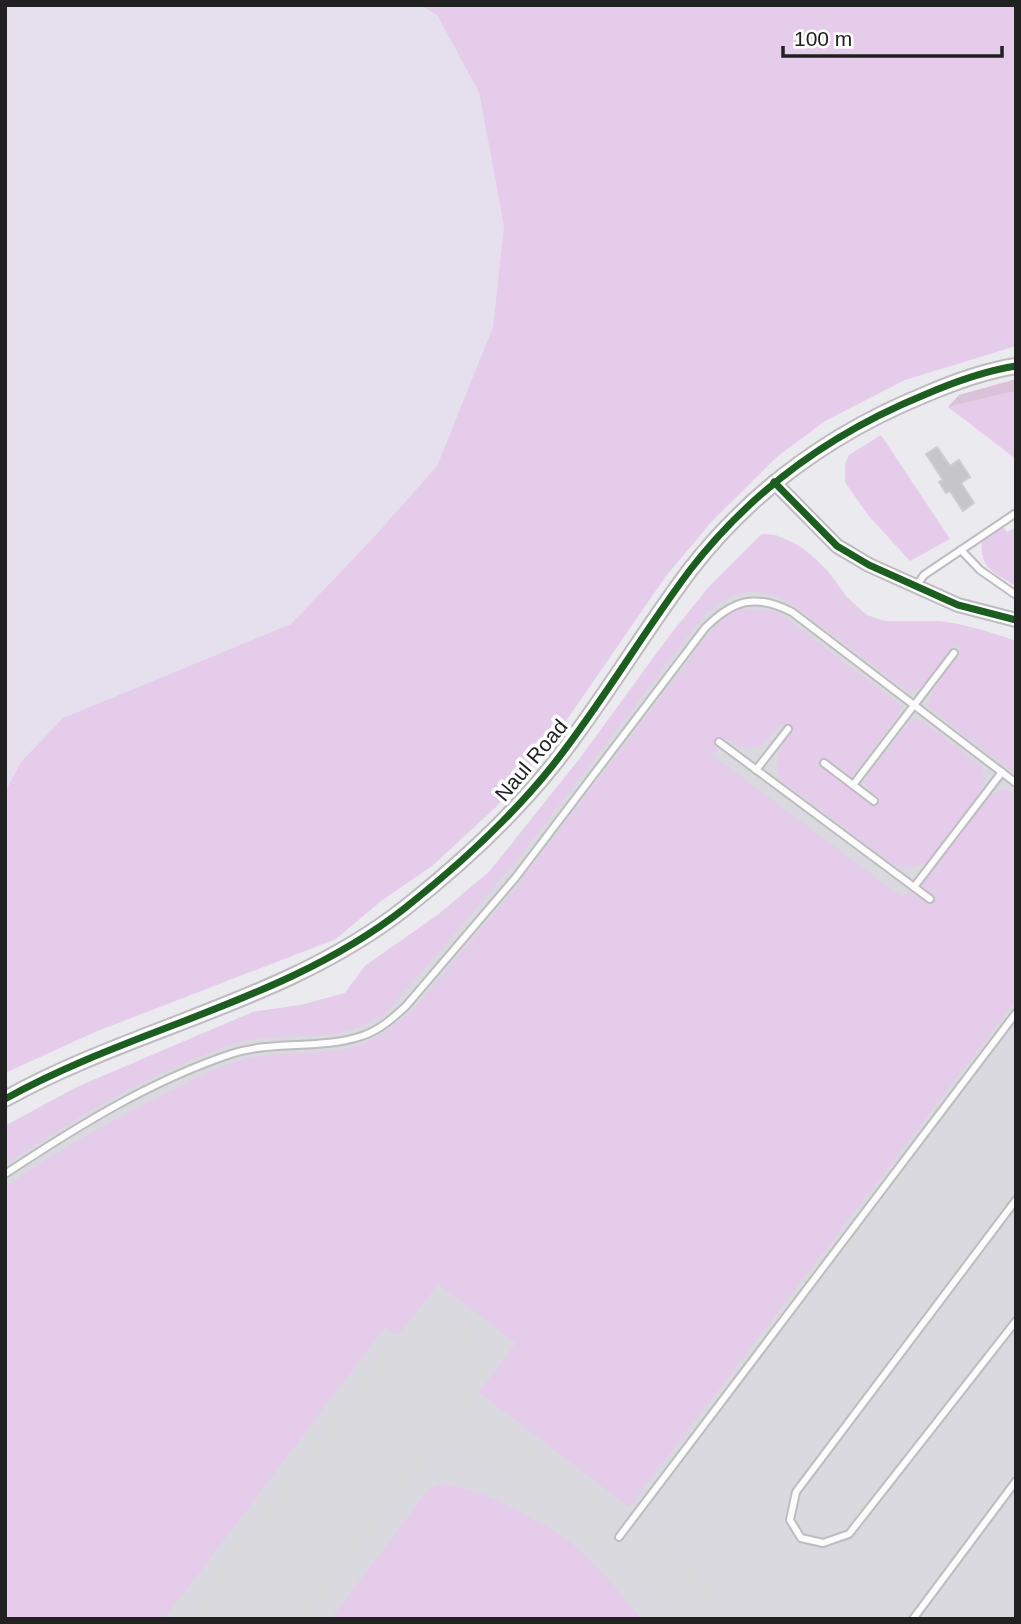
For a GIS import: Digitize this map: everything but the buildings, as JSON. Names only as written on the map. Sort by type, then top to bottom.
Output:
[{"type":"street","name":"Naul Road","points":[[5,1099],[87,1060],[193,1019],[310,968],[360,939],[430,887],[500,824],[551,767],[601,700],[690,570],[724,530],[774,482],[832,440],[862,423],[946,386],[992,370],[1016,366]]},
{"type":"street","points":[[774,482],[836,546],[869,565],[958,605],[1016,620]]},
{"type":"lane","points":[[915,586],[924,575],[1016,513]]},
{"type":"lane","points":[[961,550],[980,570],[1016,595]]},
{"type":"lane","points":[[5,1174],[64,1135],[199,1066],[258,1047],[353,1038],[387,1023],[406,1006],[516,877],[705,628],[720,613],[736,603],[775,603],[792,612],[1016,783]]},
{"type":"lane","points":[[853,785],[954,653]]},
{"type":"lane","points":[[756,769],[788,729]]},
{"type":"lane","points":[[719,742],[930,900]]},
{"type":"lane","points":[[824,763],[874,801]]},
{"type":"lane","points":[[914,887],[1002,772]]},
{"type":"lane","points":[[619,1537],[1016,1013]]},
{"type":"lane","points":[[1016,1200],[796,1492],[790,1520],[801,1538],[823,1543],[849,1534],[1016,1321]]},
{"type":"lane","points":[[913,1619],[1016,1481]]},
{"type":"shaded area","points":[[5,5],[420,5],[437,15],[479,92],[504,225],[493,327],[437,466],[291,624],[63,718],[21,762],[5,792]]},
{"type":"shaded area","points":[[420,5],[1016,5],[1016,346],[905,380],[825,421],[778,456],[713,520],[666,576],[546,750],[496,807],[432,866],[381,901],[336,939],[95,1032],[5,1073],[5,792],[21,762],[63,718],[291,624],[437,466],[493,327],[504,226],[479,92],[437,15]]},
{"type":"shaded area","points":[[1016,379],[1016,391],[948,407],[959,395]]},
{"type":"shaded area","points":[[1016,391],[1016,459],[948,407]]},
{"type":"shaded area","points":[[881,435],[950,539],[910,561],[868,515],[845,482],[845,464],[849,455]]},
{"type":"shaded area","points":[[1003,527],[1007,532],[1016,527],[1016,586],[990,569],[983,558],[982,542]]},
{"type":"shaded area","points":[[762,534],[776,535],[801,547],[827,570],[847,597],[867,615],[884,621],[940,621],[1016,641],[1016,1619],[5,1619],[5,1126],[77,1087],[253,1012],[301,1005],[345,993],[365,966],[439,914],[490,871],[581,757],[670,635],[709,587]]},
{"type":"shaded area","points":[[762,534],[781,538],[808,552],[823,566],[852,603],[869,616],[894,622],[947,622],[1016,641],[1016,774],[929,705],[932,691],[962,650],[955,645],[924,685],[910,693],[788,602],[757,592],[740,593],[704,615],[518,859],[387,1012],[348,1031],[251,1040],[207,1053],[117,1096],[5,1165],[5,1126],[77,1087],[253,1012],[301,1005],[345,993],[365,966],[439,914],[490,871],[581,757],[670,635],[709,587]]},
{"type":"shaded area","points":[[742,609],[773,611],[786,618],[903,707],[852,776],[828,759],[821,766],[871,804],[877,796],[867,786],[866,777],[911,721],[919,719],[981,766],[985,778],[981,791],[928,861],[911,868],[893,865],[779,778],[779,754],[792,733],[781,724],[760,747],[743,749],[725,738],[712,755],[903,898],[907,893],[915,893],[990,796],[1005,789],[1016,795],[1016,1000],[629,1507],[479,1392],[516,1343],[438,1284],[398,1336],[385,1327],[164,1619],[5,1619],[5,1187],[101,1127],[219,1068],[255,1057],[350,1048],[369,1041],[396,1025],[412,1011],[516,888],[715,626],[727,614]]},
{"type":"shaded area","points":[[441,1484],[492,1498],[559,1534],[591,1560],[641,1619],[331,1619],[429,1489]]},
{"type":"taxiway","points":[[365,1459],[414,1436],[445,1430],[478,1435],[497,1443],[674,1579],[696,1604],[703,1619]]},
{"type":"runway","points":[[244,1619],[434,1368]]},
{"type":"cycle path","points":[[5,1099],[54,1074],[311,967],[359,940],[405,908],[483,841],[536,785],[588,717],[690,570],[714,541],[767,489],[825,446],[890,410],[958,381],[1016,366]]},
{"type":"cycle path","points":[[774,482],[837,546],[869,565],[958,605],[1016,620]]}]
